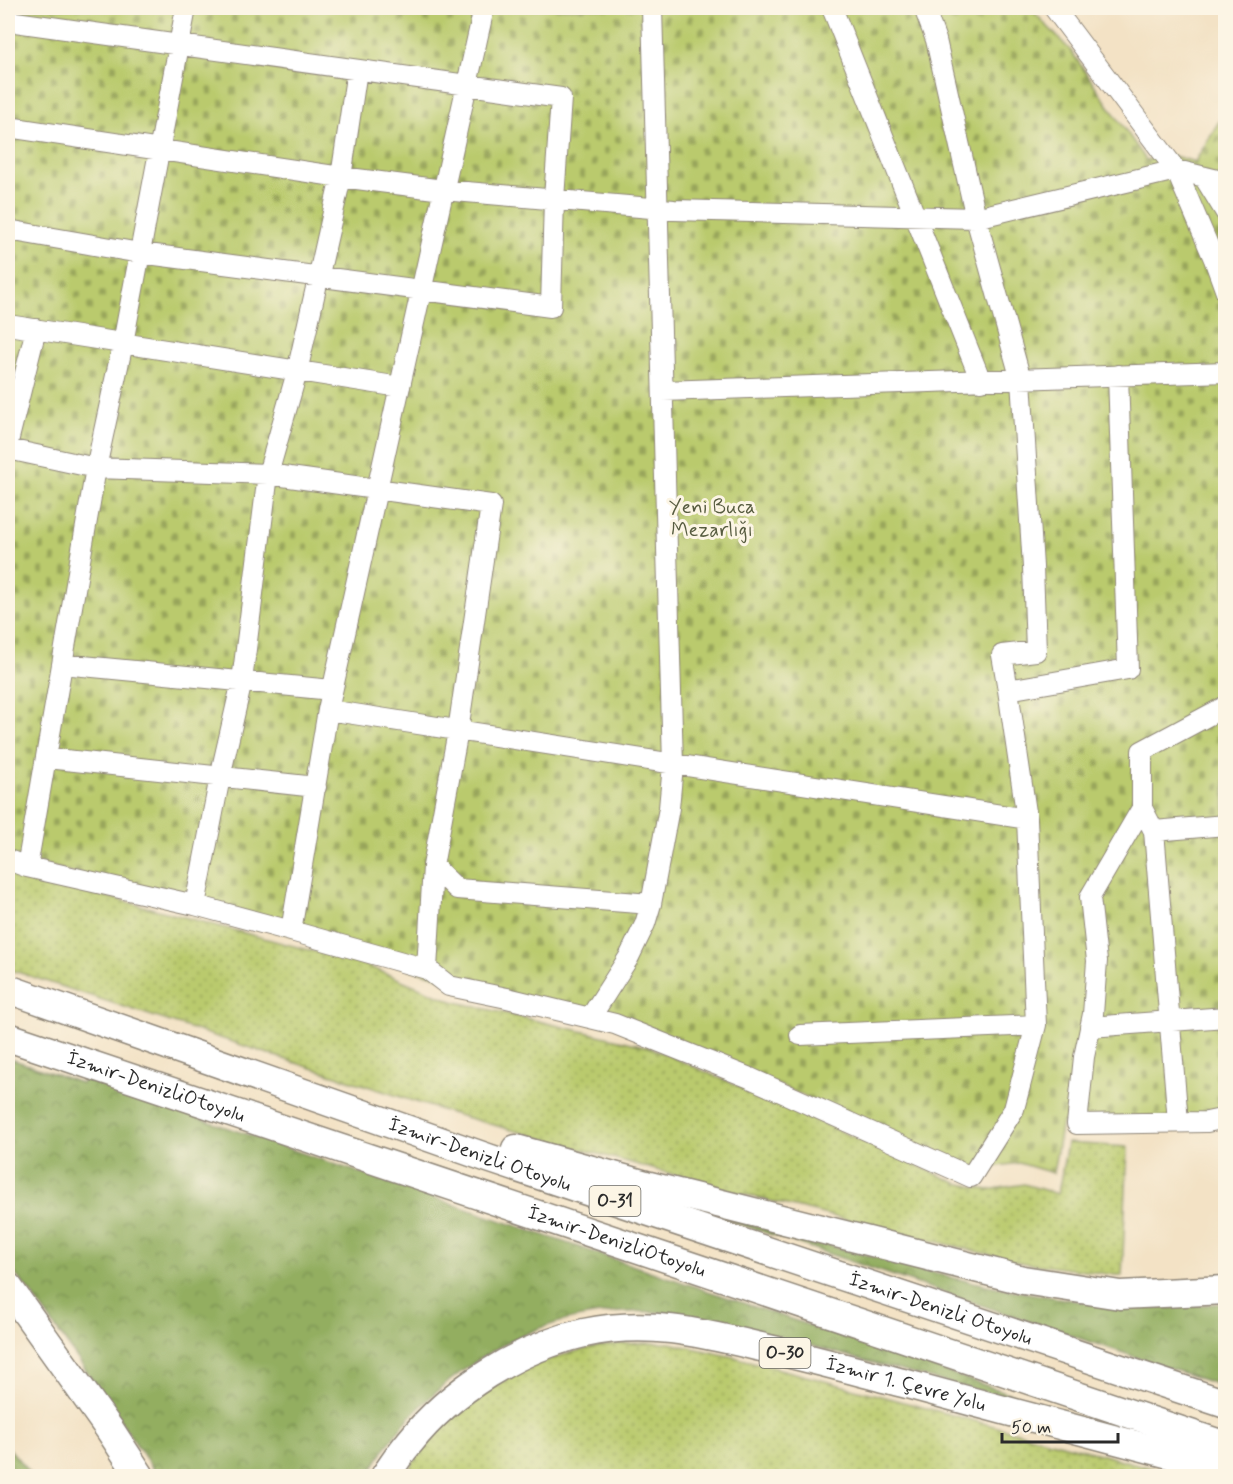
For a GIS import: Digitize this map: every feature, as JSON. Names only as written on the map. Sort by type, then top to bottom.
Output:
[{"type":"highway","name":"İzmir-Denizli Otoyolu","points":[[8,989],[297,1092],[646,1212],[1226,1404]]},
{"type":"highway","name":"İzmir-DenizliOtoyolu","points":[[8,1037],[1226,1446]]},
{"type":"highway","points":[[297,1092],[412,1115],[495,1144],[646,1185],[1023,1280],[1120,1295],[1226,1290]]},
{"type":"highway","points":[[8,1287],[140,1476]]},
{"type":"highway","name":"İzmir 1. Çevre Yolu","points":[[385,1476],[409,1442],[440,1410],[494,1371],[532,1349],[574,1336],[642,1326],[717,1337],[820,1361],[1226,1469]]},
{"type":"lane","points":[[27,867],[96,468],[123,343],[186,8]]},
{"type":"lane","points":[[291,931],[332,690],[484,8]]},
{"type":"lane","points":[[590,1018],[629,957],[645,924],[651,904],[669,808],[673,765],[652,8]]},
{"type":"lane","points":[[832,8],[981,381]]},
{"type":"lane","points":[[8,860],[27,867],[195,905],[427,969],[449,986],[615,1024],[750,1078],[971,1177],[1014,1109],[1036,1025],[1027,819],[1002,655],[1036,651],[1034,567],[1021,380],[976,218],[936,40],[924,8]]},
{"type":"lane","points":[[1054,8],[1176,170],[1226,292]]},
{"type":"lane","points":[[8,21],[561,98],[554,200],[551,307],[140,253],[8,230]]},
{"type":"lane","points":[[195,905],[220,777],[242,681],[268,474],[297,372],[341,177],[357,70]]},
{"type":"lane","points":[[8,127],[341,177],[444,190],[658,208],[976,218],[1176,170],[1226,182]]},
{"type":"lane","points":[[1204,177],[1226,213]]},
{"type":"lane","points":[[8,325],[400,387]]},
{"type":"lane","points":[[8,442],[36,329]]},
{"type":"lane","points":[[663,392],[1226,372]]},
{"type":"lane","points":[[1008,690],[1128,669],[1118,375]]},
{"type":"lane","points":[[8,449],[96,468],[268,474],[491,505],[458,731],[433,866],[427,969]]},
{"type":"lane","points":[[62,664],[332,690]]},
{"type":"lane","points":[[1178,1122],[1154,831],[1142,808],[1142,751],[1226,706]]},
{"type":"lane","points":[[328,710],[1027,819]]},
{"type":"lane","points":[[46,758],[316,787]]},
{"type":"lane","points":[[1142,808],[1090,897],[1097,961],[1077,1124],[1207,1122],[1226,1119]]},
{"type":"lane","points":[[1154,831],[1226,825]]},
{"type":"lane","points":[[433,866],[457,889],[651,904]]},
{"type":"lane","points":[[1090,1027],[1170,1023],[1226,1017]]},
{"type":"lane","points":[[800,1035],[1036,1025]]},
{"type":"green space","name":"Yeni Buca Mezarlığı","points":[[8,8],[1030,8],[1071,51],[1146,160],[1170,155],[1195,162],[1225,111],[1225,1111],[1189,1117],[1062,1122],[1053,1173],[1019,1163],[984,1168],[954,1162],[650,1028],[456,982],[8,854]]},
{"type":"green space","points":[[8,873],[67,886],[365,965],[452,1001],[649,1047],[957,1183],[988,1190],[1024,1184],[1058,1194],[1067,1143],[1128,1147],[1122,1276],[1024,1263],[758,1198],[447,1112],[8,969]]},
{"type":"green space","points":[[8,1058],[81,1083],[84,1079],[1067,1413],[721,1322],[671,1313],[615,1312],[558,1322],[540,1328],[507,1343],[476,1362],[447,1383],[409,1418],[377,1460],[369,1476],[158,1476],[34,1297],[8,1265]]},
{"type":"green space","points":[[701,1211],[953,1278],[1021,1292],[1096,1304],[1169,1308],[1225,1303],[1225,1387]]},
{"type":"green space","points":[[669,1343],[738,1358],[1182,1476],[405,1476],[422,1450],[466,1406],[520,1372],[579,1351],[617,1344]]},
{"type":"green space","points":[[8,1447],[32,1476],[8,1476]]}]
